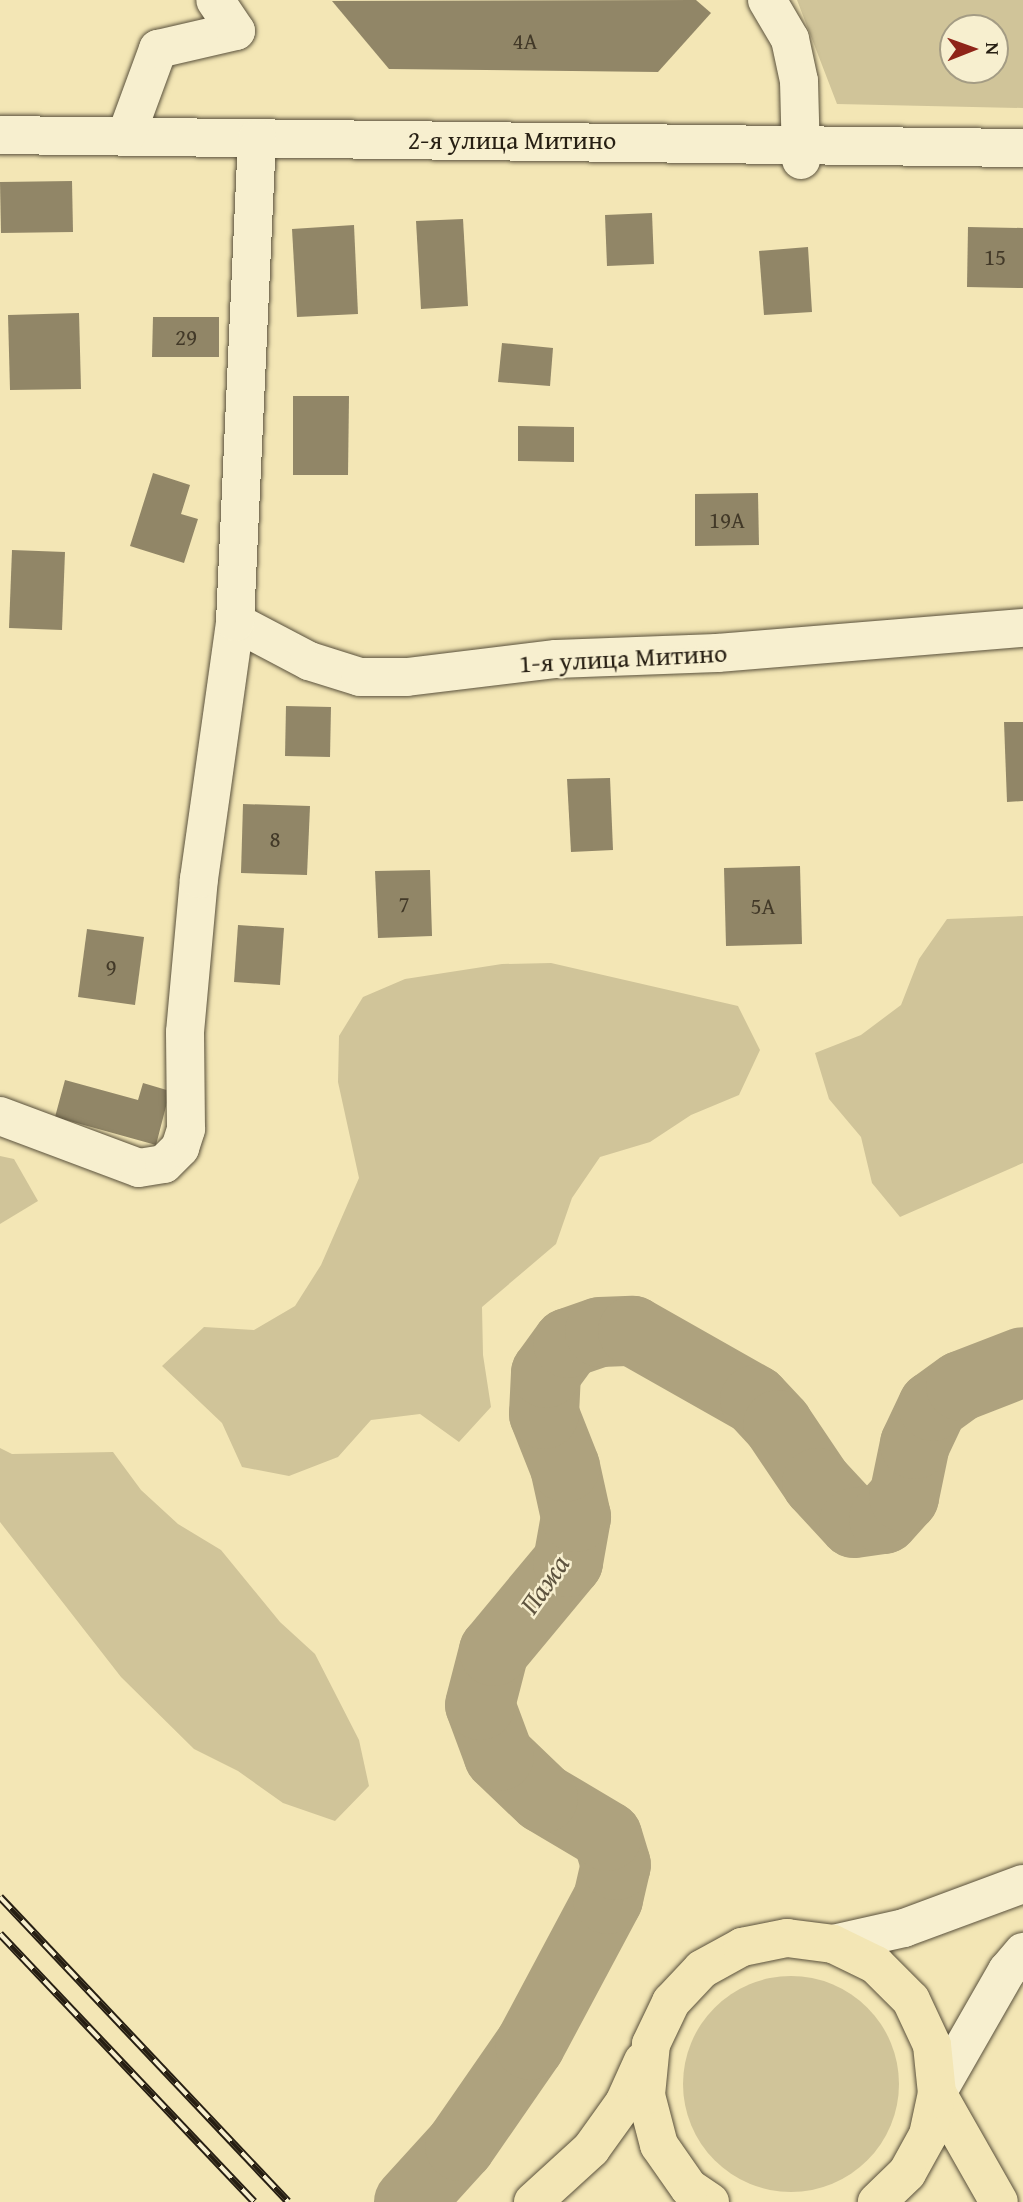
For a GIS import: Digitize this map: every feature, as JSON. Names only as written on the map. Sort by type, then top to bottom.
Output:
[{"type":"main road","points":[[533,2202],[591,2149],[624,2103],[671,2002],[712,1963],[743,1947],[787,1938],[833,1944],[876,1965],[911,2000],[932,2045],[937,2093],[928,2135],[907,2173],[877,2202]]},
{"type":"main road","points":[[651,2044],[646,2095],[659,2145],[689,2188],[710,2202]]},
{"type":"main road","points":[[937,2093],[999,2202]]},
{"type":"street","points":[[126,136],[158,49],[236,31],[215,0]]},
{"type":"street","points":[[767,0],[790,39],[799,81],[801,151]]},
{"type":"street","name":"2-я улица Митино","points":[[0,135],[257,138],[801,151],[1023,148]]},
{"type":"street","points":[[0,1116],[139,1168],[164,1164],[180,1148],[186,1129],[185,1032],[199,879],[235,622],[257,138]]},
{"type":"street","name":"1-я улица Митино","points":[[235,622],[309,661],[360,677],[407,677],[556,659],[717,653],[1023,628]]},
{"type":"street","points":[[833,1944],[905,1928],[1023,1884]]},
{"type":"street","points":[[937,2093],[1007,1971],[1023,1952]]},
{"type":"shaded area","points":[[797,0],[1023,0],[1023,108],[837,104]]},
{"type":"shaded area","points":[[1023,916],[1023,1163],[900,1217],[872,1183],[861,1137],[829,1099],[815,1053],[861,1035],[901,1005],[919,959],[947,919]]},
{"type":"shaded area","points":[[551,963],[738,1006],[760,1050],[739,1095],[691,1115],[650,1142],[600,1157],[572,1198],[556,1244],[482,1307],[483,1355],[491,1407],[459,1442],[420,1414],[371,1420],[338,1457],[289,1476],[242,1467],[222,1423],[162,1366],[204,1327],[254,1330],[295,1306],[321,1265],[359,1178],[338,1082],[339,1036],[363,997],[405,979],[502,964]]},
{"type":"shaded area","points":[[0,1156],[14,1159],[38,1201],[0,1224]]},
{"type":"shaded area","points":[[0,1448],[12,1454],[113,1452],[141,1490],[178,1524],[221,1550],[280,1622],[315,1654],[359,1740],[369,1786],[335,1821],[283,1803],[238,1771],[194,1749],[121,1677],[0,1522]]},
{"type":"shaded area","points":[[791,1976],[832,1984],[851,1994],[867,2008],[881,2024],[891,2043],[899,2084],[891,2125],[881,2144],[867,2160],[851,2174],[832,2184],[791,2192],[750,2184],[731,2174],[715,2160],[701,2144],[691,2125],[683,2084],[691,2043],[701,2024],[715,2008],[731,1994],[750,1984]]},
{"type":"building","points":[[696,0],[711,13],[658,72],[389,69],[332,1]]},
{"type":"building","points":[[72,181],[73,232],[1,233],[0,182]]},
{"type":"building","points":[[652,213],[654,264],[607,266],[605,215]]},
{"type":"building","points":[[463,219],[468,306],[421,309],[416,221]]},
{"type":"building","points":[[354,225],[358,314],[297,317],[292,229]]},
{"type":"building","points":[[968,227],[1023,228],[1023,288],[967,287]]},
{"type":"building","points":[[808,247],[812,312],[764,315],[759,251]]},
{"type":"building","points":[[79,313],[81,389],[10,390],[8,315]]},
{"type":"building","points":[[153,317],[219,317],[219,357],[152,357]]},
{"type":"building","points":[[502,343],[553,348],[550,386],[498,382]]},
{"type":"building","points":[[293,396],[349,396],[348,475],[293,475]]},
{"type":"building","points":[[518,426],[574,427],[574,462],[518,461]]},
{"type":"building","points":[[153,473],[190,485],[181,514],[198,519],[184,563],[130,546]]},
{"type":"building","points":[[758,493],[759,545],[695,546],[695,494]]},
{"type":"building","points":[[12,550],[65,552],[62,630],[9,628]]},
{"type":"building","points":[[286,706],[331,707],[330,757],[285,756]]},
{"type":"building","points":[[1004,722],[1023,722],[1023,801],[1007,802]]},
{"type":"building","points":[[610,778],[613,850],[571,852],[567,779]]},
{"type":"building","points":[[243,804],[310,806],[307,875],[241,873]]},
{"type":"building","points":[[800,866],[802,944],[726,946],[724,868]]},
{"type":"building","points":[[430,870],[432,936],[378,938],[375,871]]},
{"type":"building","points":[[238,925],[284,928],[280,985],[234,982]]},
{"type":"building","points":[[87,929],[144,937],[135,1005],[78,997]]},
{"type":"building","points":[[65,1080],[138,1100],[143,1083],[170,1091],[156,1145],[55,1117]]},
{"type":"waterway","name":"Пажа","points":[[409,2202],[460,2146],[530,2045],[608,1899],[616,1865],[607,1836],[543,1798],[499,1756],[480,1705],[494,1651],[568,1562],[576,1517],[565,1467],[544,1414],[546,1373],[568,1343],[600,1332],[633,1331],[755,1400],[778,1425],[817,1483],[854,1523],[884,1519],[904,1497],[915,1444],[933,1406],[961,1386],[1023,1362]]},
{"type":"railway","points":[[0,1897],[288,2202]]},
{"type":"railway","points":[[0,1934],[254,2202]]}]
